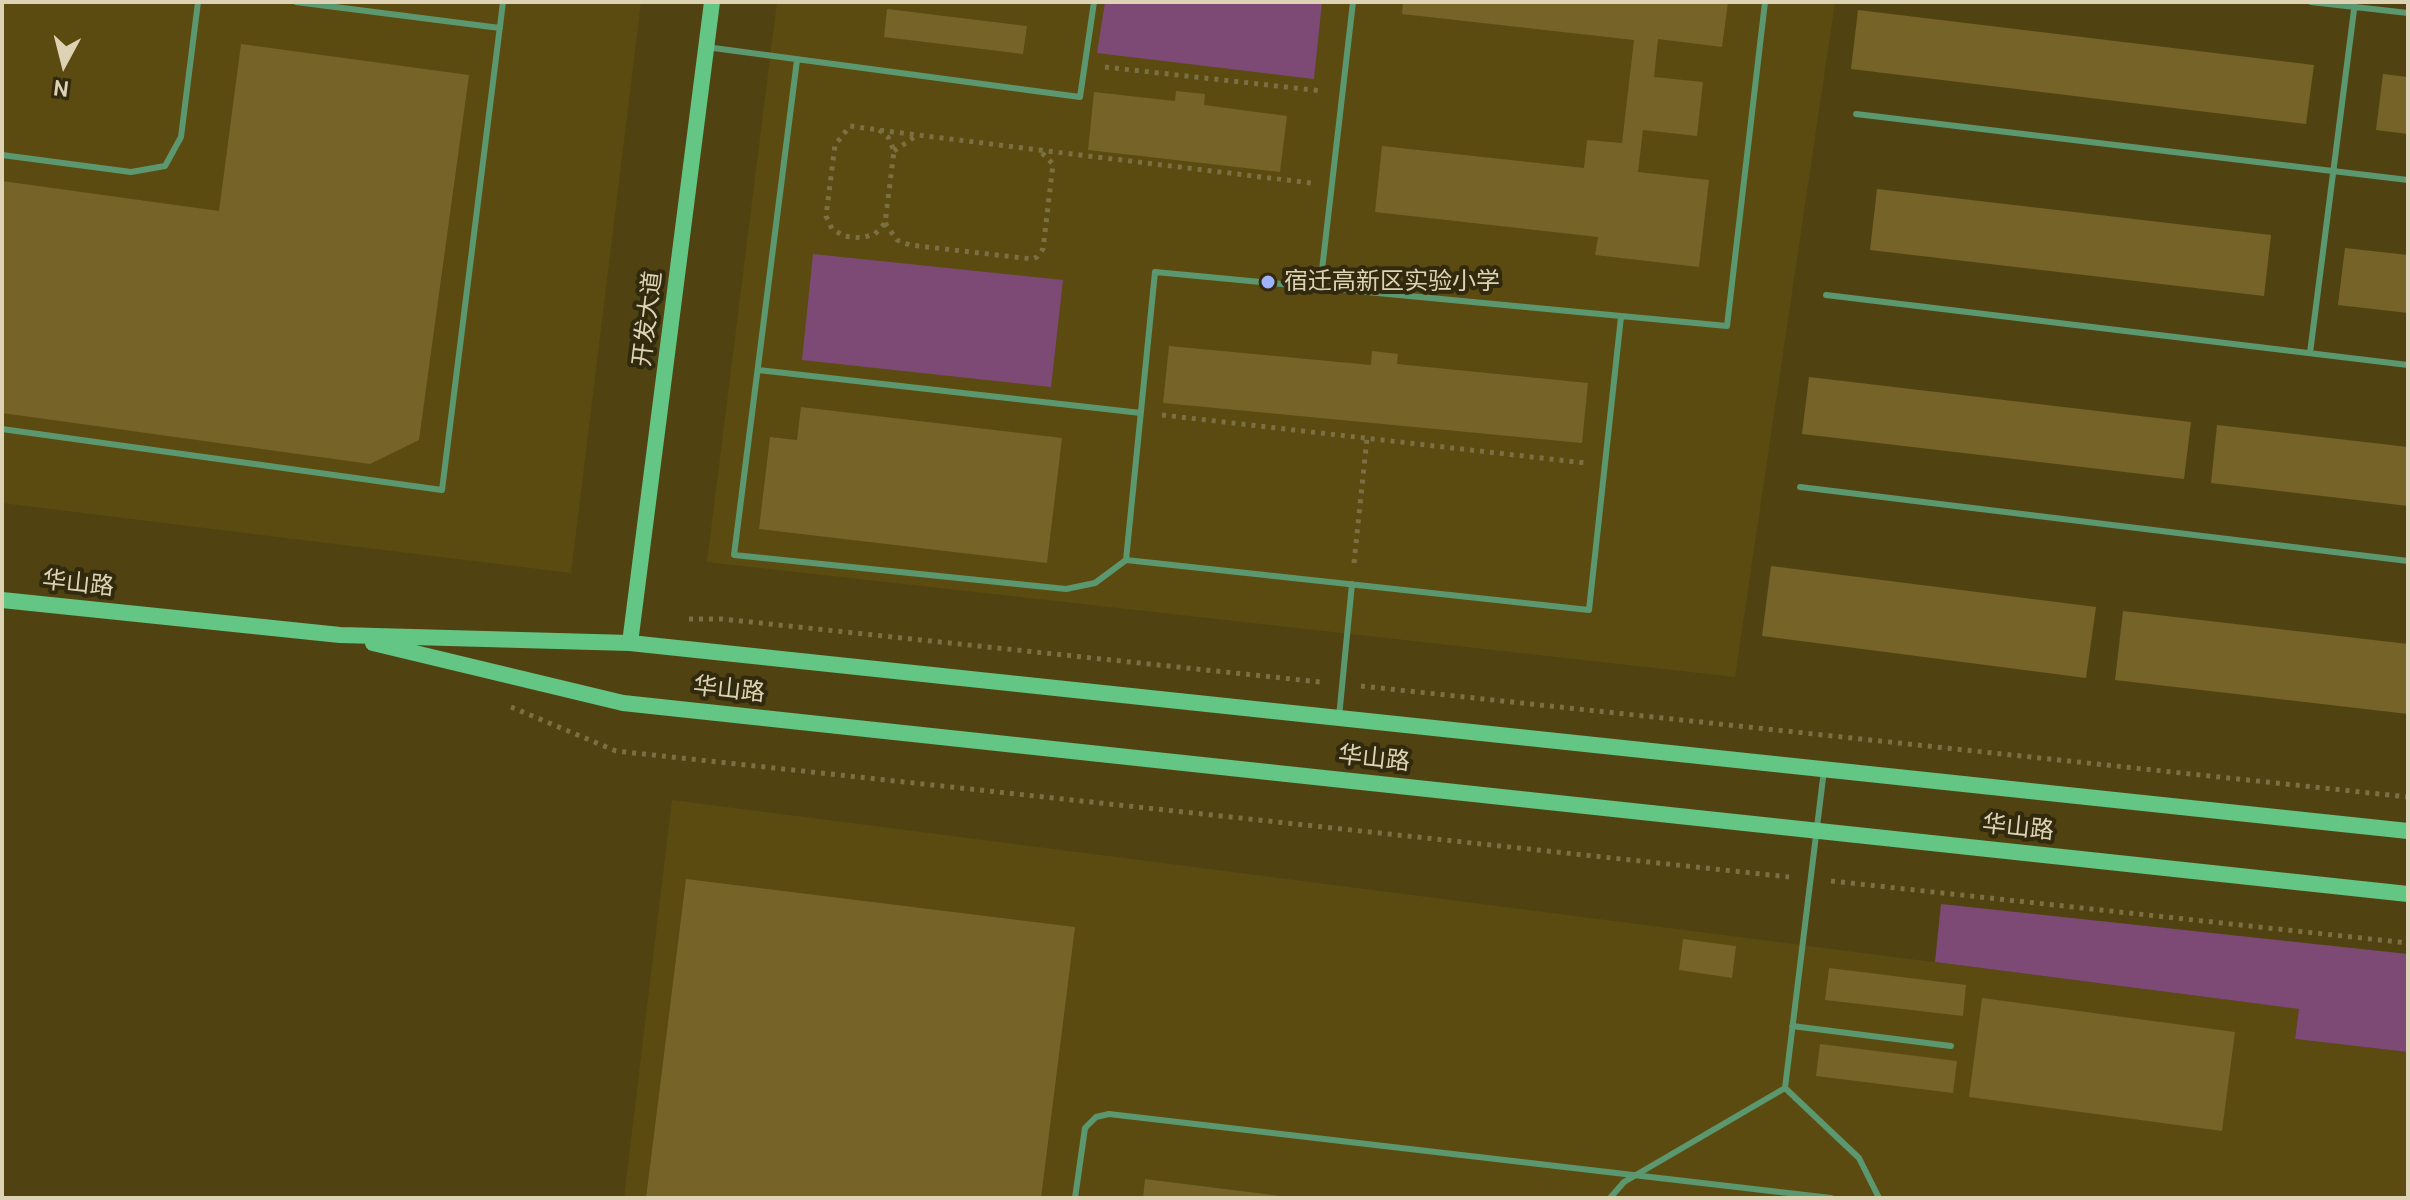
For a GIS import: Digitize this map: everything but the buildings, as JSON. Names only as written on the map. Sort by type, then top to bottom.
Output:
[{"type":"street","name":"开发大道","points":[[630,643],[712,2]]},
{"type":"street","name":"华山路","points":[[2,600],[340,635],[630,643],[2408,831]]},
{"type":"street","name":"华山路","points":[[340,635],[623,703],[2408,894]]},
{"type":"lane","points":[[2,155],[131,172],[165,166],[181,137],[198,2]]},
{"type":"lane","points":[[296,2],[500,28]]},
{"type":"lane","points":[[2,429],[442,490],[503,2]]},
{"type":"lane","points":[[706,47],[1080,97],[1094,2]]},
{"type":"lane","points":[[1320,287],[1353,2]]},
{"type":"lane","points":[[1126,560],[1155,272],[1727,326],[1765,2]]},
{"type":"lane","points":[[2311,2],[2408,13]]},
{"type":"lane","points":[[2310,353],[2356,5]]},
{"type":"lane","points":[[797,60],[734,555],[1066,589],[1095,583],[1126,560],[1589,610],[1621,317]]},
{"type":"lane","points":[[1856,114],[2408,180]]},
{"type":"lane","points":[[1826,295],[2408,365]]},
{"type":"lane","points":[[758,370],[1141,413]]},
{"type":"lane","points":[[1800,487],[2408,561]]},
{"type":"lane","points":[[1339,720],[1352,584]]},
{"type":"lane","points":[[1785,1088],[1824,770]]},
{"type":"lane","points":[[1792,1026],[1951,1046]]},
{"type":"lane","points":[[1610,1198],[1635,1176],[1785,1088]]},
{"type":"lane","points":[[1785,1088],[1859,1158],[1879,1198]]},
{"type":"lane","points":[[1075,1198],[1085,1128],[1096,1117],[1109,1114],[1831,1198]]},
{"type":"path","points":[[1084,65],[1342,93]]},
{"type":"path","points":[[879,130],[888,137],[894,151],[885,223],[875,234],[853,237],[832,229],[826,216],[835,145],[850,126],[1331,185]]},
{"type":"path","points":[[894,151],[918,135]]},
{"type":"path","points":[[885,223],[897,240],[910,245],[1032,259],[1037,257],[1043,249],[1053,164],[1039,150]]},
{"type":"path","points":[[1141,413],[1605,466]]},
{"type":"path","points":[[1352,584],[1367,438]]},
{"type":"path","points":[[500,703],[616,751],[2408,943]]},
{"type":"shaded area","points":[[2,2],[641,2],[571,573],[2,503]]},
{"type":"shaded area","name":"宿迁高新区实验小学","points":[[777,2],[1835,2],[1735,677],[707,562]]},
{"type":"shaded area","points":[[1105,2],[1322,2],[1314,79],[1097,53]]},
{"type":"shaded area","points":[[813,254],[1063,280],[1051,387],[802,360]]},
{"type":"shaded area","points":[[672,800],[2299,1009],[2295,1039],[2408,1052],[2408,1198],[624,1198]]},
{"type":"shaded area","points":[[1941,904],[2408,954],[2408,1052],[2295,1039],[2299,1009],[1935,962]]},
{"type":"place","name":"宿迁高新区实验小学","points":[[1268,282]]}]
